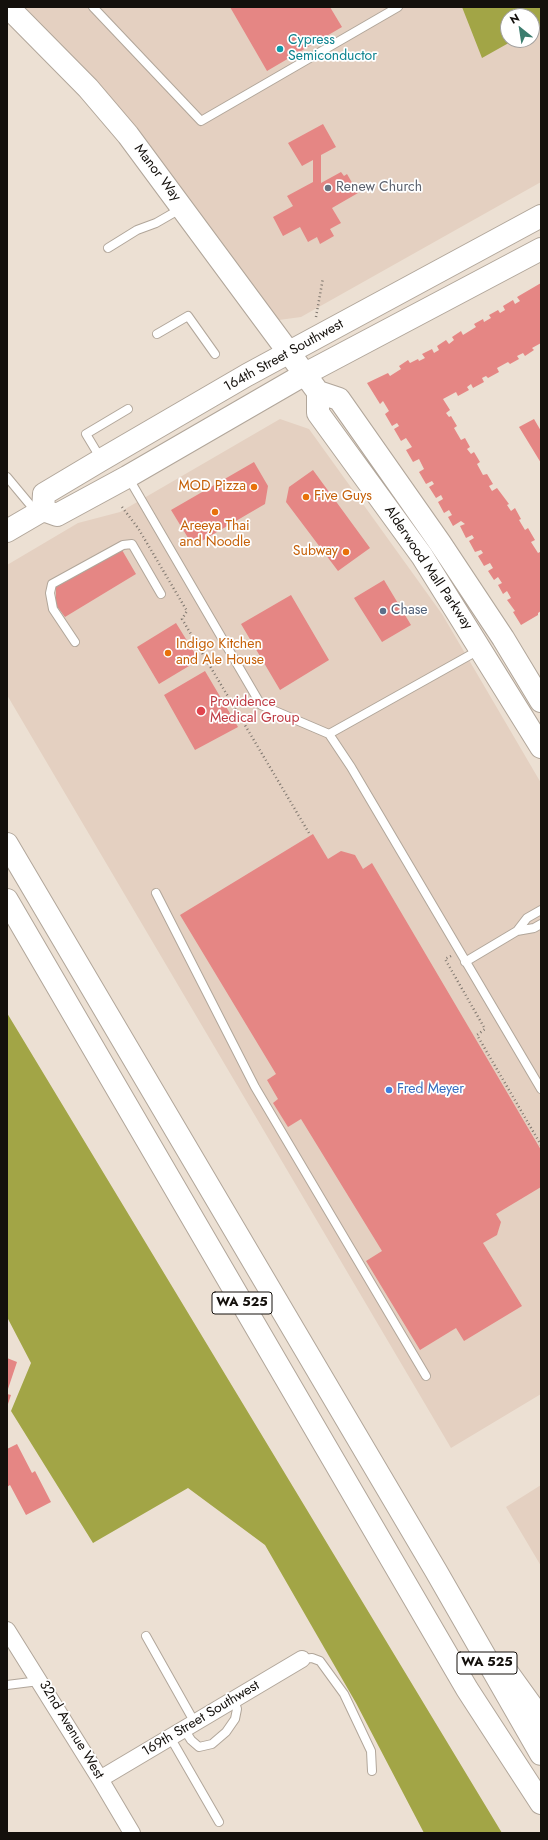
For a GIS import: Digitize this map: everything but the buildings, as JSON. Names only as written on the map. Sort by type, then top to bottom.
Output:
[{"type":"main road","name":"Manor Way","points":[[8,7],[88,88],[128,135],[290,352]]},
{"type":"main road","name":"164th Street Southwest","points":[[541,216],[290,352],[101,460],[44,494],[40,511],[57,515],[128,477],[305,374],[541,249]]},
{"type":"main road","points":[[290,352],[318,392]]},
{"type":"main road","name":"Alderwood Mall Parkway","points":[[541,701],[503,638],[440,543],[339,399],[318,392],[318,413],[422,556],[482,649],[541,747]]},
{"type":"main road","points":[[7,531],[40,511]]},
{"type":"main road","name":"WA 525","points":[[7,844],[436,1572],[541,1754]]},
{"type":"main road","name":"WA 525","points":[[7,900],[467,1689],[541,1803]]},
{"type":"main road","points":[[436,1572],[541,1719]]},
{"type":"street","name":"32nd Avenue West","points":[[7,1630],[40,1680],[132,1833]]},
{"type":"street","name":"169th Street Southwest","points":[[100,1779],[302,1659]]},
{"type":"lane","points":[[93,7],[201,121],[398,7]]},
{"type":"lane","points":[[108,248],[137,230],[156,223],[182,208]]},
{"type":"lane","points":[[157,334],[188,316],[215,354]]},
{"type":"lane","points":[[101,460],[86,434],[128,409]]},
{"type":"lane","points":[[7,477],[40,511]]},
{"type":"lane","points":[[128,477],[261,705],[329,734],[351,767],[541,1089]]},
{"type":"lane","points":[[75,642],[53,609],[50,593],[52,584],[123,544],[132,544],[161,594]]},
{"type":"lane","points":[[329,734],[482,649]]},
{"type":"lane","points":[[156,893],[255,1087],[426,1376]]},
{"type":"lane","points":[[517,931],[527,918],[541,910]]},
{"type":"lane","points":[[465,962],[517,931],[534,928],[541,924]]},
{"type":"lane","points":[[146,1636],[189,1726],[191,1740],[199,1746],[212,1744],[226,1732],[235,1719],[237,1709],[234,1699]]},
{"type":"lane","points":[[302,1659],[312,1658],[320,1661],[344,1694],[371,1750],[372,1771]]},
{"type":"lane","points":[[7,1685],[40,1680]]},
{"type":"lane","points":[[170,1737],[219,1822]]},
{"type":"path","points":[[316,317],[323,278]]},
{"type":"path","points":[[122,507],[138,528],[187,611],[182,619],[309,833]]},
{"type":"shaded area","points":[[8,7],[541,7],[541,182],[301,317],[279,320],[252,301]]},
{"type":"shaded area","points":[[462,7],[541,7],[540,26],[540,8],[500,8],[500,48],[482,58]]},
{"type":"shaded area","points":[[280,419],[309,429],[442,614],[541,783],[541,1394],[451,1448],[7,695],[7,565],[78,523],[120,512]]},
{"type":"shaded area","points":[[7,1013],[502,1833],[424,1833],[356,1703],[265,1545],[188,1488],[93,1543],[11,1411],[31,1363],[7,1317]]},
{"type":"shaded area","points":[[541,1485],[541,1566],[506,1507]]},
{"type":"place","name":"Cypress Semiconductor","points":[[280,49]]},
{"type":"place","name":"Renew Church","points":[[328,188]]},
{"type":"place","name":"MOD Pizza","points":[[254,487]]},
{"type":"place","name":"Five Guys","points":[[306,497]]},
{"type":"place","name":"Areeya Thai and Noodle","points":[[215,512]]},
{"type":"place","name":"Subway","points":[[346,552]]},
{"type":"place","name":"Chase","points":[[383,611]]},
{"type":"place","name":"Indigo Kitchen and Ale House","points":[[168,653]]},
{"type":"place","name":"Providence Medical Group","points":[[201,711]]},
{"type":"place","name":"Fred Meyer","points":[[389,1090]]}]
